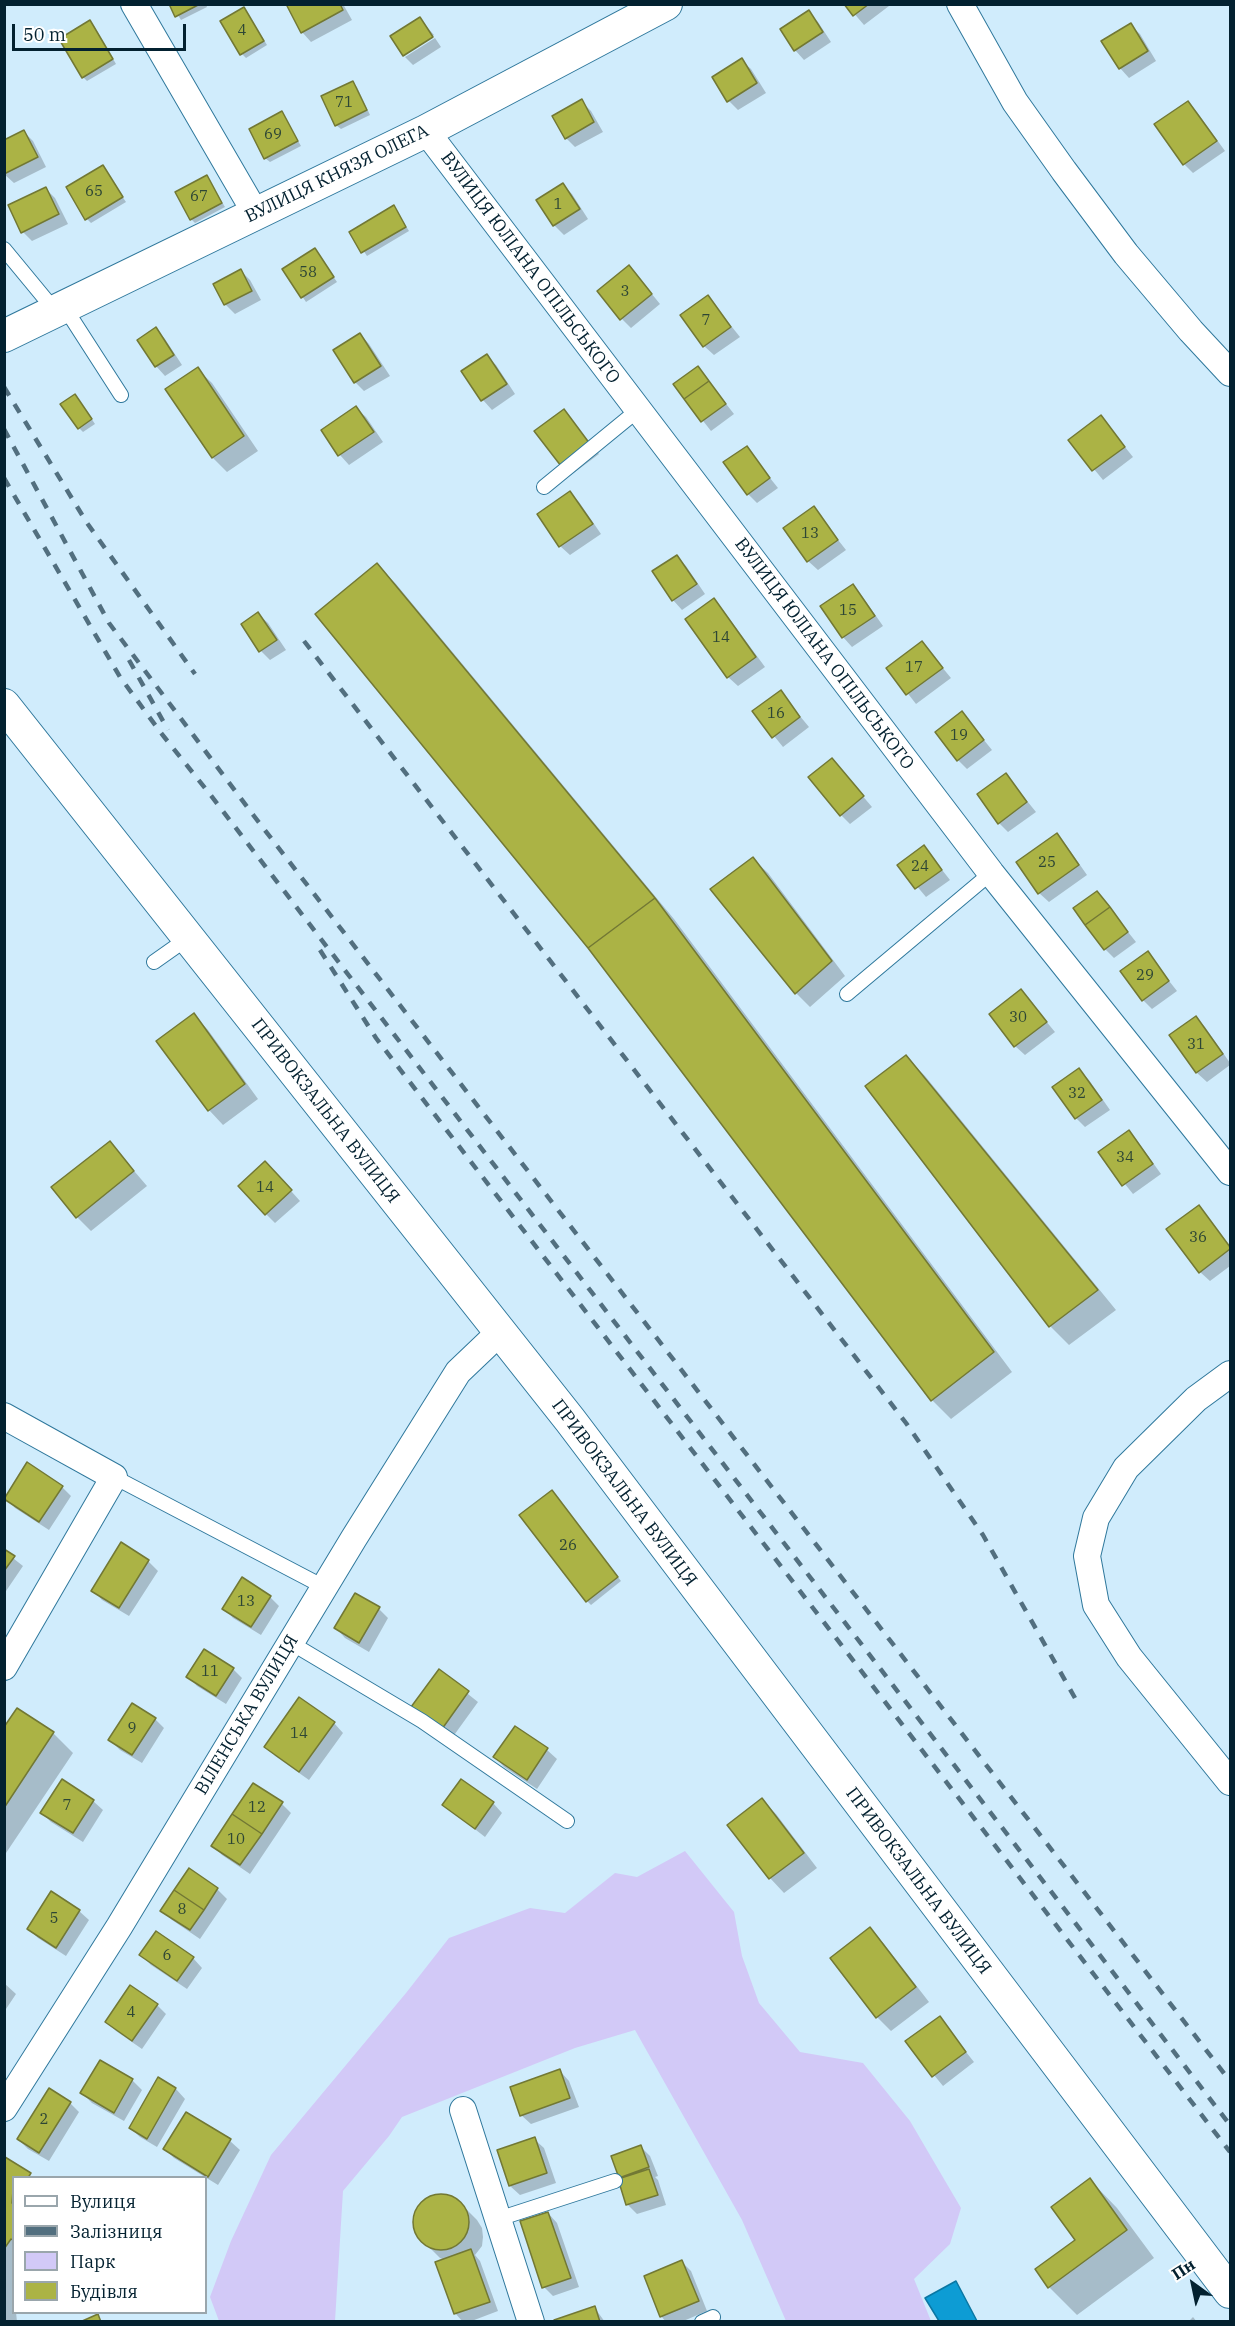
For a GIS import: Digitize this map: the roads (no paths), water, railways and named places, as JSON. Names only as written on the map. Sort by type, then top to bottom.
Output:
[{"type":"street","points":[[134,4],[256,214]]},
{"type":"street","name":"ВУЛИЦЯ КНЯЗЯ ОЛЕГА","points":[[4,336],[426,131],[666,4]]},
{"type":"street","points":[[960,4],[1016,102],[1064,171],[1126,254],[1230,373]]},
{"type":"street","name":"ВУЛИЦЯ ЮЛІАНА ОПІЛЬСЬКОГО","points":[[426,131],[991,873],[1230,1172]]},
{"type":"street","name":"ПРИВОКЗАЛЬНА ВУЛИЦЯ","points":[[4,705],[570,1420],[1230,2292]]},
{"type":"street","name":"ВІЛЕНСЬКА ВУЛИЦЯ","points":[[4,2108],[119,1927],[324,1587],[458,1372],[500,1332]]},
{"type":"street","points":[[1230,1374],[1196,1399],[1126,1468],[1096,1518],[1087,1556],[1096,1605],[1129,1657],[1230,1782]]},
{"type":"street","points":[[4,1416],[114,1477],[4,1667]]},
{"type":"street","points":[[463,2110],[531,2322]]},
{"type":"lane","points":[[4,249],[61,310],[121,395]]},
{"type":"lane","points":[[544,487],[638,410]]},
{"type":"lane","points":[[847,994],[991,873]]},
{"type":"lane","points":[[154,962],[188,938]]},
{"type":"lane","points":[[114,1477],[324,1587]]},
{"type":"lane","points":[[291,1643],[422,1721],[567,1821]]},
{"type":"lane","points":[[498,2219],[615,2181]]},
{"type":"water","points":[[956,2281],[977,2321],[939,2321],[925,2298]]},
{"type":"railway","points":[[4,387],[87,523],[195,674]]},
{"type":"railway","points":[[4,429],[109,623],[254,816],[1230,2081]]},
{"type":"railway","points":[[4,478],[120,677],[161,733],[1230,2125]]},
{"type":"railway","points":[[304,641],[906,1423],[983,1535],[1075,1698]]},
{"type":"railway","points":[[129,660],[168,730]]},
{"type":"railway","points":[[320,950],[376,1038],[1230,2152]]}]
